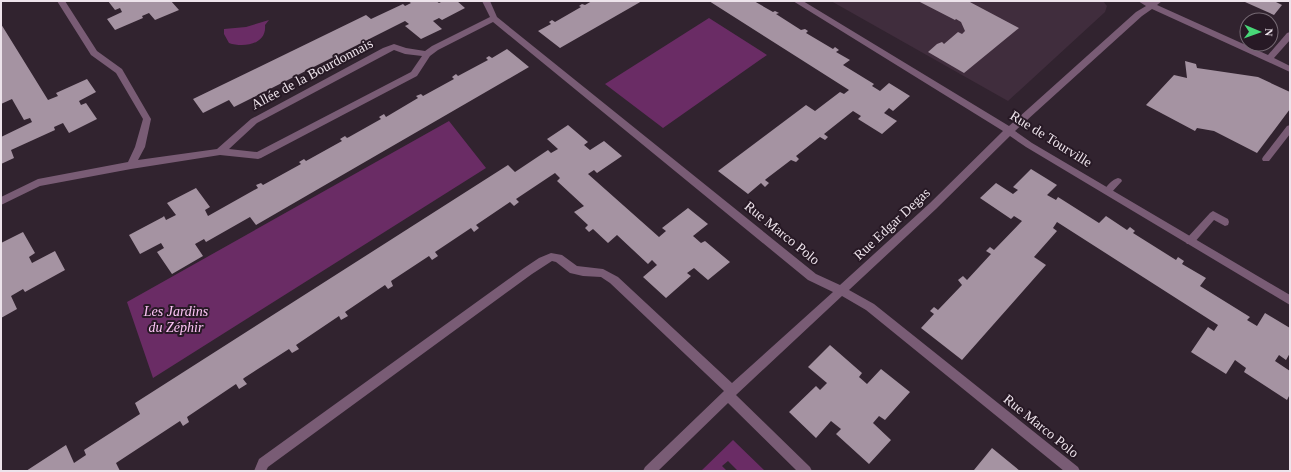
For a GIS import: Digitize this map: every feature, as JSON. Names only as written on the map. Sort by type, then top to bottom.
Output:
[{"type":"street","points":[[61,1],[94,54],[119,72],[147,119],[140,147],[131,165]]},
{"type":"street","name":"Rue Marco Polo","points":[[486,1],[494,18],[527,46],[812,277],[840,290],[870,307],[1074,471]]},
{"type":"street","name":"Rue de Tourville","points":[[797,1],[1010,130],[1029,145],[1290,300]]},
{"type":"street","points":[[1142,1],[1155,4],[1290,69]]},
{"type":"street","name":"Rue Edgar Degas","points":[[649,471],[840,290],[933,206],[1010,130],[1139,14],[1155,4]]},
{"type":"street","points":[[1,201],[38,183],[131,165],[220,152],[258,156],[414,74],[427,54],[434,48],[494,18]]},
{"type":"street","points":[[1269,59],[1290,35]]},
{"type":"street","name":"Allée de la Bourdonnais","points":[[220,152],[254,121],[386,50],[394,47],[405,52],[427,54]]},
{"type":"street","points":[[260,471],[263,463],[533,268],[551,257],[558,258],[574,270],[603,273],[614,280],[730,393],[806,471]]},
{"type":"lane","points":[[1266,159],[1290,128]]},
{"type":"lane","points":[[1108,191],[1118,181]]},
{"type":"lane","points":[[1190,241],[1213,214],[1225,222]]},
{"type":"shaded area","points":[[831,1],[1103,1],[1107,6],[1105,12],[1008,101]]},
{"type":"green space","points":[[709,18],[767,55],[663,128],[605,84]]},
{"type":"green space","points":[[269,20],[265,25],[265,32],[262,37],[258,41],[247,45],[229,43],[224,34],[224,29],[246,27]]},
{"type":"green space","name":"Les Jardins du Zéphir","points":[[449,121],[486,168],[153,378],[127,302]]},
{"type":"green space","points":[[733,440],[765,471],[738,471],[728,461],[722,466],[727,471],[701,471]]},
{"type":"building","points":[[108,1],[171,1],[179,10],[155,20],[149,13],[142,16],[143,18],[115,30],[107,19],[122,12],[120,8],[115,10]]},
{"type":"building","points":[[408,1],[436,1],[439,3],[443,1],[457,1],[465,8],[442,20],[439,18],[433,21],[442,29],[421,39],[405,26],[409,24],[405,21],[234,107],[229,100],[203,113],[193,99],[366,15],[371,19],[403,4],[405,6],[411,3]]},
{"type":"building","points":[[592,1],[642,1],[560,48],[538,31],[551,24],[549,22],[552,20],[555,22],[581,7],[579,6],[582,4],[585,5]]},
{"type":"building","points":[[709,1],[754,1],[773,12],[775,11],[779,13],[776,14],[801,30],[805,29],[808,31],[806,33],[833,49],[835,47],[839,50],[836,52],[850,60],[843,65],[874,84],[872,86],[880,91],[889,83],[910,96],[893,111],[889,108],[884,113],[897,121],[882,134],[858,119],[861,116],[853,111],[824,134],[828,137],[825,140],[820,137],[796,156],[799,159],[796,162],[791,160],[766,179],[765,180],[769,183],[765,187],[761,183],[748,194],[718,171],[806,105],[815,111],[840,92],[844,94],[849,90]]},
{"type":"building","points":[[918,1],[968,1],[1019,28],[964,73],[928,52],[937,44],[942,42],[944,44],[958,32],[962,34],[965,31],[961,22]]},
{"type":"building","points":[[1274,1],[1282,5],[1276,12],[1267,12],[1245,2]]},
{"type":"building","points":[[1,24],[48,100],[58,96],[56,93],[87,79],[96,92],[79,101],[81,105],[86,103],[97,119],[69,133],[63,123],[54,127],[55,130],[11,150],[14,158],[1,164],[1,137],[32,122],[30,118],[24,120],[12,99],[1,104]]},
{"type":"building","points":[[507,49],[529,67],[256,225],[250,217],[206,242],[204,239],[195,244],[203,256],[172,274],[157,252],[164,248],[161,243],[140,254],[129,235],[164,216],[166,220],[176,215],[167,203],[196,188],[210,207],[205,210],[208,216],[258,188],[256,185],[261,183],[263,185],[301,164],[299,162],[304,159],[306,161],[342,141],[340,139],[345,136],[347,138],[381,119],[379,117],[384,114],[386,117],[418,98],[416,96],[421,94],[423,96],[454,79],[452,77],[456,74],[458,76],[488,60],[486,58],[489,56],[492,58]]},
{"type":"building","points":[[1185,61],[1196,64],[1197,68],[1258,77],[1290,92],[1290,109],[1257,153],[1214,131],[1197,128],[1195,131],[1146,105],[1174,75],[1187,78]]},
{"type":"building","points":[[568,125],[588,142],[584,145],[590,150],[604,141],[622,156],[597,173],[594,170],[588,174],[659,237],[666,231],[662,228],[688,208],[708,224],[693,236],[701,243],[705,241],[730,262],[708,280],[694,268],[687,273],[691,276],[666,298],[643,277],[657,265],[652,260],[648,264],[617,235],[608,243],[593,229],[589,232],[585,228],[588,225],[574,212],[584,206],[557,181],[560,178],[555,173],[516,199],[519,202],[514,206],[510,202],[476,225],[479,228],[474,232],[471,228],[435,252],[438,256],[432,260],[429,256],[391,281],[393,286],[388,289],[385,285],[345,312],[348,316],[341,320],[339,316],[296,345],[299,349],[292,353],[289,349],[244,378],[243,379],[247,384],[239,389],[236,384],[187,417],[189,422],[183,426],[180,421],[116,463],[120,471],[26,471],[66,445],[74,463],[86,455],[84,450],[140,414],[135,403],[508,165],[515,172],[548,150],[551,153],[558,149],[547,139]]},
{"type":"building","points":[[1031,169],[1057,185],[1047,195],[1056,200],[1058,197],[1099,223],[1106,216],[1127,230],[1130,227],[1135,231],[1133,233],[1176,260],[1178,257],[1184,261],[1182,264],[1206,278],[1200,286],[1250,317],[1247,320],[1257,326],[1265,313],[1290,328],[1290,353],[1286,360],[1279,355],[1275,361],[1290,371],[1290,394],[1287,400],[1244,372],[1246,368],[1235,360],[1226,374],[1191,352],[1208,327],[1214,331],[1218,325],[1057,222],[1053,228],[1057,231],[1034,257],[1046,265],[962,360],[921,328],[934,314],[930,311],[934,307],[938,310],[962,285],[958,280],[963,276],[967,280],[991,254],[986,251],[990,247],[994,250],[1022,221],[1014,216],[1011,219],[980,198],[996,183],[1013,194],[1018,190],[1013,187]]},
{"type":"building","points":[[23,232],[35,253],[29,257],[32,263],[55,251],[65,270],[25,292],[23,289],[11,296],[17,309],[1,318],[1,243]]},
{"type":"building","points":[[830,345],[862,373],[859,377],[867,384],[881,369],[910,392],[885,420],[879,416],[873,423],[891,440],[869,464],[836,434],[841,429],[831,421],[816,438],[789,412],[816,386],[820,390],[827,383],[808,367]]},
{"type":"building","points":[[992,448],[1020,471],[975,471],[974,470]]}]
